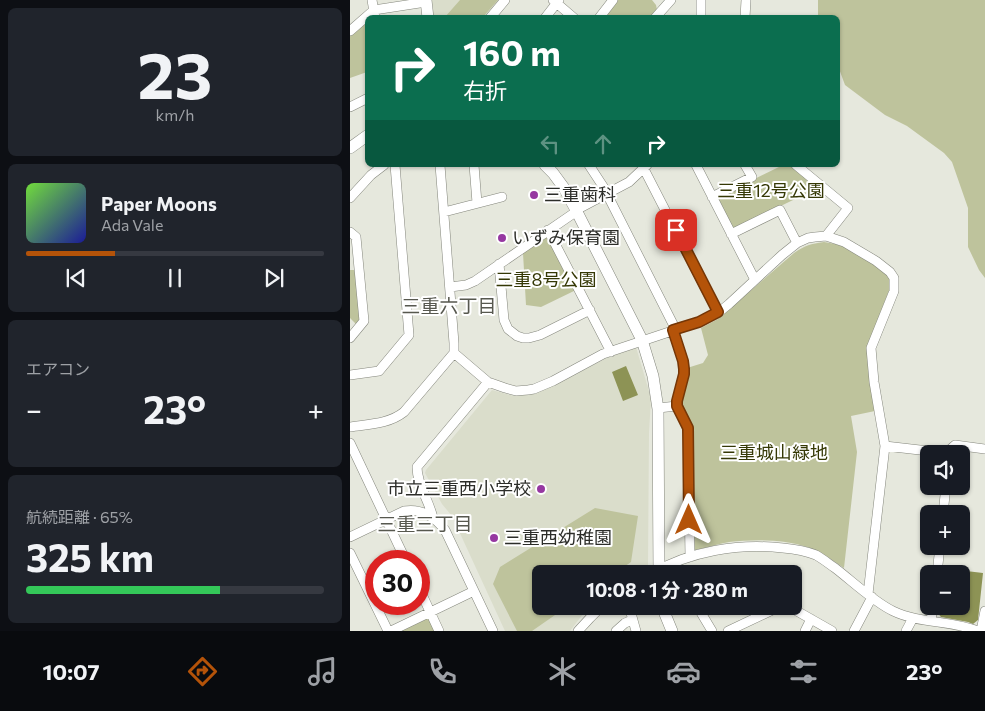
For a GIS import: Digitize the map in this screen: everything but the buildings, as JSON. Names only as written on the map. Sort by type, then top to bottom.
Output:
[{"type":"street","points":[[372,0],[374,14],[426,1],[428,15]]},
{"type":"street","points":[[492,15],[505,0]]},
{"type":"street","points":[[602,15],[613,0]]},
{"type":"street","points":[[656,0],[662,8]]},
{"type":"street","points":[[657,15],[671,0]]},
{"type":"street","points":[[701,0],[701,15]]},
{"type":"street","points":[[745,15],[746,0]]},
{"type":"street","points":[[547,15],[556,1],[571,15]]},
{"type":"street","points":[[350,31],[365,20]]},
{"type":"street","points":[[350,107],[365,100]]},
{"type":"street","points":[[352,143],[365,136]]},
{"type":"street","points":[[350,198],[370,175],[381,167]]},
{"type":"street","points":[[350,375],[378,371],[409,335],[394,167]]},
{"type":"street","points":[[350,427],[389,421],[400,415],[454,353],[440,167]]},
{"type":"street","points":[[474,167],[477,203]]},
{"type":"street","points":[[547,167],[564,188],[577,210],[642,340],[653,376],[658,408],[656,565]]},
{"type":"street","points":[[590,167],[607,194],[674,330],[683,361],[684,374],[677,406],[688,428],[690,557]]},
{"type":"street","points":[[450,287],[470,284],[577,210],[630,182],[646,167],[718,312]]},
{"type":"street","points":[[697,167],[755,280]]},
{"type":"street","points":[[712,197],[752,177],[746,167]]},
{"type":"street","points":[[798,167],[848,208],[826,236]]},
{"type":"street","points":[[444,212],[502,196]]},
{"type":"street","points":[[731,234],[780,210],[797,243]]},
{"type":"street","points":[[548,230],[611,352]]},
{"type":"street","points":[[350,232],[356,237],[364,321],[350,338]]},
{"type":"street","points":[[454,353],[488,382],[511,390],[528,390],[541,387],[603,354],[699,322],[718,312],[797,243],[808,238],[826,236],[844,242],[866,254],[890,272],[894,278],[894,291],[871,348],[874,382],[886,446],[870,596],[854,631]]},
{"type":"street","points":[[499,264],[504,320],[508,329],[517,336],[529,338],[540,335],[590,310]]},
{"type":"street","points":[[434,518],[417,477],[417,467],[488,382]]},
{"type":"street","points":[[658,408],[677,406]]},
{"type":"street","points":[[350,443],[401,550]]},
{"type":"street","points":[[886,446],[920,450]]},
{"type":"street","points":[[970,447],[985,449]]},
{"type":"street","points":[[350,537],[400,512],[410,510],[425,512],[434,518],[445,530],[493,631]]},
{"type":"street","points":[[672,565],[690,557],[711,552],[750,546],[773,547],[806,552],[817,556],[894,612],[913,618],[932,621],[944,627],[968,627],[979,631],[985,611]]},
{"type":"street","points":[[350,552],[389,631],[424,615]]},
{"type":"street","points":[[439,631],[430,612],[474,590]]},
{"type":"street","points":[[802,614],[832,631]]},
{"type":"street","points":[[578,631],[593,615]]},
{"type":"street","points":[[631,615],[636,631]]},
{"type":"street","points":[[665,615],[672,631]]},
{"type":"street","points":[[702,615],[712,631]]},
{"type":"street","points":[[728,631],[762,615]]},
{"type":"street","points":[[932,615],[932,621]]},
{"type":"street","points":[[906,631],[913,618]]},
{"type":"street","points":[[805,631],[811,619]]},
{"type":"street","points":[[616,631],[632,620]]},
{"type":"shaded area","points":[[432,0],[500,0],[488,15],[434,15]]},
{"type":"shaded area","name":"市立三重西小学校","points":[[636,347],[651,398],[648,565],[532,565],[532,615],[582,615],[570,631],[505,631],[452,516],[442,504],[425,473],[426,470],[492,390],[514,396],[539,392],[611,356]]},
{"type":"shaded area","points":[[626,366],[638,395],[623,401],[612,372]]},
{"type":"shaded area","points":[[970,571],[983,573],[978,620],[973,624],[941,617],[939,615],[970,615]]},
{"type":"green space","points":[[460,0],[498,0],[485,15],[447,15]]},
{"type":"green space","points":[[617,0],[652,0],[657,10],[653,15],[605,15]]},
{"type":"green space","points":[[818,0],[985,0],[985,278],[968,247],[968,208],[952,162],[944,153],[907,126],[885,115],[845,85],[840,71],[840,15],[818,15]]},
{"type":"green space","points":[[365,23],[365,73],[350,78],[350,36]]},
{"type":"green space","name":"三重12号公園","points":[[779,167],[793,167],[818,188],[735,228],[732,227],[718,201],[720,196]]},
{"type":"green space","name":"三重8号公園","points":[[545,237],[549,238],[576,290],[541,307],[526,305],[523,253]]},
{"type":"green space","name":"三重城山緑地","points":[[824,242],[841,245],[876,265],[889,277],[890,288],[868,347],[875,411],[851,416],[857,452],[844,568],[812,549],[798,544],[779,541],[748,540],[729,542],[695,550],[693,548],[692,428],[680,406],[687,368],[703,363],[708,355],[701,328],[718,319],[794,253],[808,245]]},
{"type":"green space","points":[[350,270],[356,270],[360,318],[357,325],[350,318]]},
{"type":"green space","points":[[595,508],[638,516],[631,562],[627,565],[532,565],[532,615],[555,615],[532,631],[517,631],[493,584],[500,567]]},
{"type":"green space","points":[[428,618],[431,619],[436,631],[400,631]]},
{"type":"place","name":"三重歯科","points":[[534,195]]},
{"type":"place","name":"いずみ保育園","points":[[502,238]]},
{"type":"place","name":"市立三重西小学校","points":[[541,489]]},
{"type":"place","name":"三重西幼稚園","points":[[494,538]]},
{"type":"district","name":"三重六丁目","points":[[449,306]]},
{"type":"district","name":"三重三丁目","points":[[425,524]]},
{"type":"route","points":[[676,230],[718,312],[699,322],[673,330],[684,369],[677,406],[688,424],[689,520]]}]
